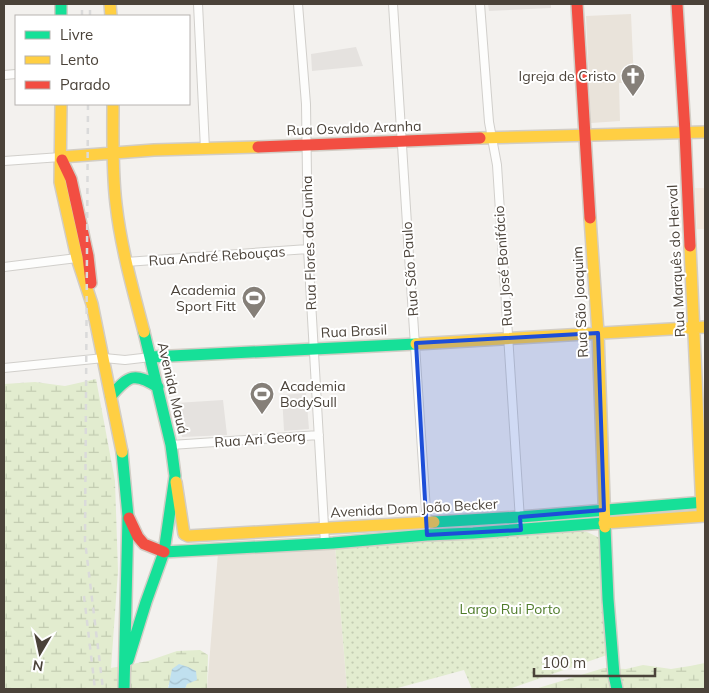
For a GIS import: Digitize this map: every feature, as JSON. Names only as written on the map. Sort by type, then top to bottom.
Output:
[{"type":"main road","name":"Rua São Joaquim","points":[[577,4],[598,333],[608,600],[614,675],[617,689]]},
{"type":"main road","name":"Rua Marquês do Herval","points":[[676,4],[700,327],[704,516]]},
{"type":"main road","name":"Avenida Mauá","points":[[61,105],[60,182],[77,258],[92,304],[122,450],[128,516],[124,689]]},
{"type":"main road","name":"Avenida Mauá","points":[[113,105],[112,154],[116,204],[126,262],[171,445],[175,476],[164,552],[146,602],[124,676]]},
{"type":"main road","name":"Rua Osvaldo Aranha","points":[[61,158],[205,149],[492,137],[705,132]]},
{"type":"main road","name":"Avenida Mauá","points":[[61,158],[71,179],[88,256],[92,304]]},
{"type":"main road","name":"Rua Brasil","points":[[150,357],[508,339],[700,327]]},
{"type":"main road","points":[[111,396],[122,383],[131,378],[143,378],[158,387]]},
{"type":"main road","name":"Avenida Dom João Becker","points":[[175,476],[184,534],[186,536],[520,517],[703,502]]},
{"type":"main road","points":[[128,516],[138,537],[144,544],[164,552]]},
{"type":"main road","name":"Avenida Dom João Becker","points":[[164,552],[521,530],[704,516]]},
{"type":"street","points":[[198,4],[205,149]]},
{"type":"street","name":"Rua Flores da Cunha","points":[[298,4],[304,78],[308,250],[325,543]]},
{"type":"street","name":"Rua São Paulo","points":[[393,4],[427,535]]},
{"type":"street","name":"Rua José Bonifácio","points":[[480,4],[489,122],[497,165],[521,530]]},
{"type":"street","name":"Rua Osvaldo Aranha","points":[[4,160],[61,158]]},
{"type":"street","name":"Rua André Rebouças","points":[[126,262],[308,250]]},
{"type":"street","points":[[4,267],[77,258]]},
{"type":"street","name":"Rua Brasil","points":[[4,368],[104,358],[125,360],[150,357]]},
{"type":"street","name":"Rua Ari Georg","points":[[171,445],[319,436]]},
{"type":"highlighted area","points":[[598,333],[604,510],[520,517],[521,530],[427,535],[416,343]]},
{"type":"shaded area","points":[[488,4],[551,4],[551,8],[489,11]]},
{"type":"shaded area","points":[[631,14],[634,82],[619,83],[620,121],[591,123],[586,16]]},
{"type":"shaded area","points":[[356,47],[363,66],[312,71],[311,54]]},
{"type":"shaded area","points":[[695,188],[705,188],[705,229],[697,229]]},
{"type":"shaded area","points":[[306,393],[309,429],[284,431],[282,395]]},
{"type":"shaded area","points":[[223,400],[227,435],[182,437],[176,403]]},
{"type":"shaded area","points":[[335,545],[347,689],[207,689],[218,553]]},
{"type":"green space","points":[[96,379],[115,481],[118,571],[111,668],[148,661],[177,651],[200,650],[208,655],[207,689],[185,689],[187,684],[168,685],[168,689],[4,689],[4,384],[35,382],[65,386]]},
{"type":"green space","name":"Largo Rui Porto","points":[[569,530],[587,532],[600,538],[607,655],[509,689],[472,689],[464,670],[394,689],[347,689],[335,545]]},
{"type":"green space","points":[[705,663],[705,689],[535,689],[604,668],[626,669],[643,665],[671,669]]},
{"type":"water","points":[[179,664],[196,671],[197,680],[187,684],[185,689],[168,689],[172,669]]},
{"type":"railway","points":[[82,4],[82,15]]},
{"type":"railway","points":[[90,4],[90,15]]},
{"type":"railway","points":[[88,105],[85,541],[103,689]]},
{"type":"railway","points":[[84,596],[95,689]]},
{"type":"traffic: fast","points":[[61,4],[61,15]]},
{"type":"traffic: fast","points":[[128,660],[164,552],[175,476],[171,445],[144,332]]},
{"type":"traffic: fast","points":[[151,357],[416,344]]},
{"type":"traffic: fast","points":[[111,396],[127,380],[132,378],[143,379],[158,387]]},
{"type":"traffic: fast","points":[[122,452],[128,516],[124,689]]},
{"type":"traffic: fast","points":[[434,522],[705,502]]},
{"type":"traffic: fast","points":[[164,552],[333,543],[604,523]]},
{"type":"traffic: fast","points":[[605,527],[608,599],[614,675],[617,689]]},
{"type":"traffic: slow","points":[[110,4],[111,15]]},
{"type":"traffic: slow","points":[[61,105],[60,182],[77,258],[92,304],[122,452]]},
{"type":"traffic: slow","points":[[113,105],[114,179],[118,220],[144,332]]},
{"type":"traffic: slow","points":[[480,138],[705,132]]},
{"type":"traffic: slow","points":[[61,157],[154,150],[258,147]]},
{"type":"traffic: slow","points":[[590,218],[598,333],[605,527]]},
{"type":"traffic: slow","points":[[690,246],[702,510]]},
{"type":"traffic: slow","points":[[416,344],[705,327]]},
{"type":"traffic: slow","points":[[176,482],[184,534],[188,536],[434,522]]},
{"type":"traffic: slow","points":[[604,523],[705,516]]},
{"type":"traffic: jam","points":[[577,4],[590,218]]},
{"type":"traffic: jam","points":[[677,4],[690,246]]},
{"type":"traffic: jam","points":[[258,147],[480,138]]},
{"type":"traffic: jam","points":[[62,160],[71,179],[88,256],[91,283]]},
{"type":"traffic: jam","points":[[129,518],[138,537],[144,544],[164,552]]},
{"type":"place","name":"Igreja de Cristo","points":[[633,97]]},
{"type":"place","name":"Academia Sport Fitt","points":[[254,319]]},
{"type":"place","name":"Academia BodySull","points":[[262,415]]}]
